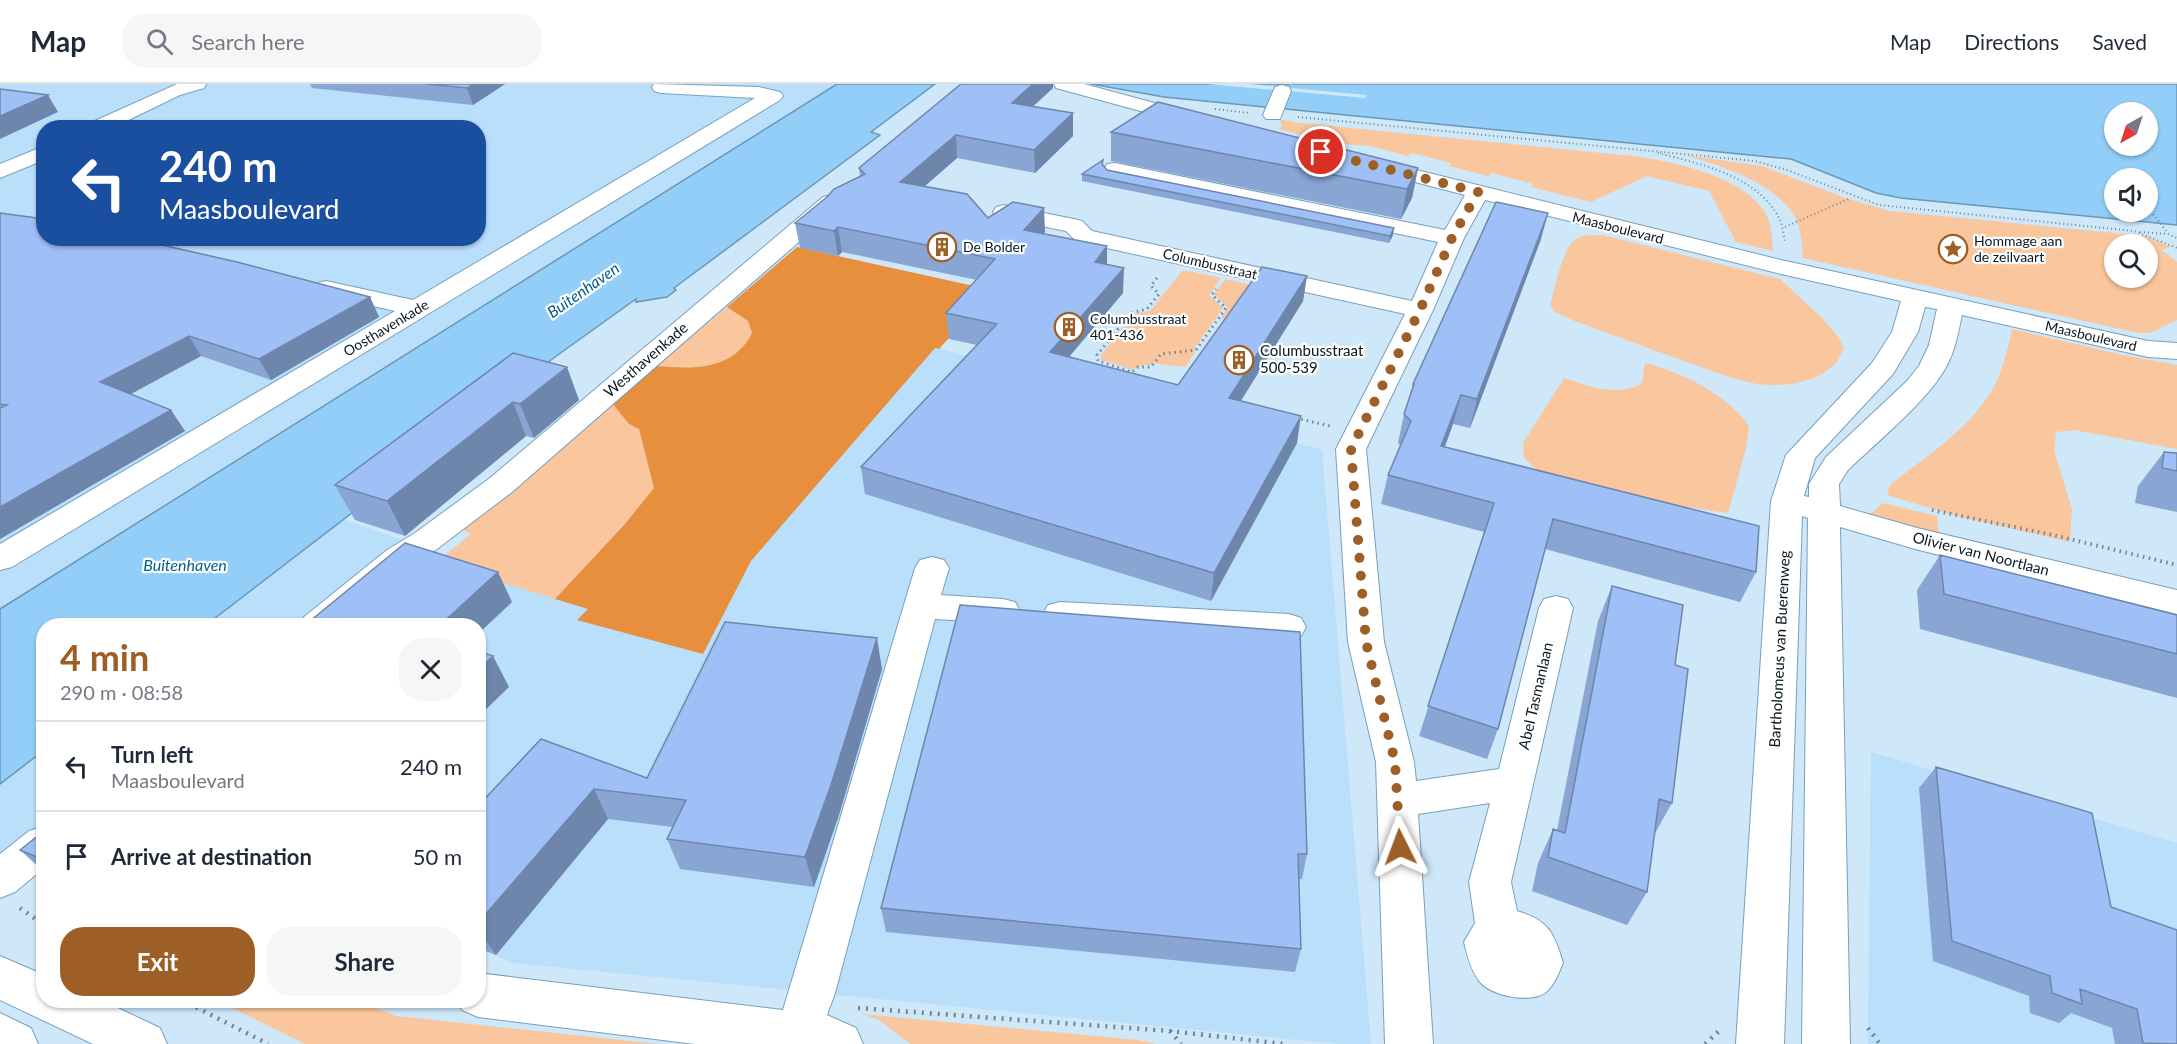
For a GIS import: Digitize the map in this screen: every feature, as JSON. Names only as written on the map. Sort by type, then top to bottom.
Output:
[{"type":"street","points":[[112,120],[173,91],[197,84]]},
{"type":"street","points":[[1063,84],[1209,116]]},
{"type":"street","name":"Oosthavenkade","points":[[0,559],[773,96],[759,93],[661,87]]},
{"type":"street","points":[[1273,115],[1282,91]]},
{"type":"street","points":[[0,172],[36,156]]},
{"type":"street","name":"Maasboulevard","points":[[1354,161],[1781,267],[2148,349],[2177,351]]},
{"type":"street","points":[[1115,169],[1452,238]]},
{"type":"street","name":"Westhavenkade","points":[[326,618],[399,558],[426,542],[501,484],[851,185]]},
{"type":"street","points":[[1409,1044],[1395,762],[1366,642],[1351,449],[1420,310],[1452,238],[1478,192]]},
{"type":"street","name":"Columbusstraat","points":[[1004,212],[1074,226],[1084,236],[1420,310]]},
{"type":"street","points":[[303,283],[417,309]]},
{"type":"street","name":"Bartholomeus van Buerenweg","points":[[1760,1044],[1787,501],[1801,455],[1883,368],[1905,332],[1915,296]]},
{"type":"street","points":[[1826,1044],[1824,484],[1837,464],[1917,387],[1932,368],[1942,345],[1951,304]]},
{"type":"street","name":"Olivier van Noortlaan","points":[[1787,501],[1915,538],[2177,602]]},
{"type":"street","points":[[486,996],[822,1039],[812,993],[932,568]]},
{"type":"street","points":[[922,606],[1289,627]]},
{"type":"street","name":"Abel Tasmanlaan","points":[[1498,929],[1490,882],[1556,608]]},
{"type":"street","points":[[1398,800],[1515,783]]},
{"type":"street","points":[[0,879],[36,850]]},
{"type":"street","points":[[0,977],[36,994]]},
{"type":"street","points":[[67,1008],[143,1044]]},
{"type":"street","points":[[0,1036],[14,1044]]},
{"type":"path","points":[[1209,116],[1273,115],[1641,149],[1770,164],[1852,198],[1879,205],[2168,234],[2177,238]]},
{"type":"path","points":[[1641,149],[1709,168],[1740,181],[1767,199],[1785,227],[1785,254],[1781,267]]},
{"type":"path","points":[[1785,227],[1852,198]]},
{"type":"path","points":[[2158,221],[2168,234]]},
{"type":"path","points":[[2134,231],[2177,248]]},
{"type":"path","points":[[1174,256],[1151,286],[1159,294],[1147,309],[1131,313],[1097,355],[1098,361],[1132,372],[1138,367],[1151,367],[1161,354],[1196,350],[1226,308],[1212,295],[1231,269]]},
{"type":"path","points":[[1293,418],[1336,427],[1347,405],[1369,410]]},
{"type":"path","points":[[1929,510],[2052,535],[2177,565]]},
{"type":"path","points":[[198,1008],[268,1044]]},
{"type":"path","points":[[822,1039],[856,1008],[1170,1031],[1284,1044]]},
{"type":"path","points":[[1170,1031],[1181,1044]]},
{"type":"shaded area","points":[[0,84],[865,84],[263,491],[679,637],[934,347],[1322,450],[1371,1044],[1340,1044],[513,963],[486,951],[486,618],[36,618],[36,875],[0,863]]},
{"type":"shaded area","points":[[1280,120],[1632,156],[1688,167],[1728,182],[1759,204],[1768,218],[1773,251],[1736,242],[1709,191],[1647,176],[1591,202],[1531,187],[1533,184],[1492,173],[1488,176],[1449,166],[1451,163],[1412,153],[1408,156],[1370,146],[1332,143],[1279,129],[1282,126]]},
{"type":"shaded area","points":[[1683,155],[1762,166],[1845,198],[1890,211],[2125,234],[2104,234],[2104,288],[2158,288],[2158,242],[2171,247],[2161,250],[2177,262],[2177,320],[2150,333],[2138,333],[1803,258],[1799,227],[1786,205],[1760,185],[1729,170]]},
{"type":"shaded area","points":[[1603,235],[1780,279],[1823,319],[1839,338],[1844,348],[1830,368],[1820,375],[1783,385],[1758,384],[1720,374],[1555,312],[1550,305],[1563,260],[1571,244],[1582,236]]},
{"type":"shaded area","points":[[797,247],[992,290],[939,349],[935,348],[751,561],[703,654],[577,620],[588,609],[555,599],[624,525],[654,488],[639,429],[629,424],[612,403],[656,366],[698,367],[723,361],[734,355],[752,333],[748,321],[727,307]]},
{"type":"shaded area","points":[[1183,270],[1221,278],[1209,295],[1223,308],[1194,349],[1195,352],[1185,367],[1152,363],[1131,369],[1101,360],[1101,355],[1134,314],[1150,311]]},
{"type":"shaded area","points":[[1225,279],[1282,292],[1238,322],[1221,318],[1228,308],[1214,294]]},
{"type":"shaded area","points":[[727,307],[748,321],[752,333],[734,355],[711,365],[698,367],[656,366]]},
{"type":"shaded area","points":[[2012,329],[2177,365],[2177,449],[2074,430],[2056,432],[2054,451],[2072,509],[2070,542],[1957,516],[1887,495],[1890,485],[1956,433],[1989,395],[2001,371]]},
{"type":"shaded area","points":[[1645,363],[1688,378],[1716,394],[1749,426],[1745,452],[1728,513],[1680,506],[1551,477],[1535,468],[1524,458],[1523,443],[1564,378],[1603,389],[1624,390],[1642,383]]},
{"type":"shaded area","points":[[612,403],[629,424],[639,429],[654,488],[624,525],[555,599],[437,562],[471,534],[461,529]]},
{"type":"shaded area","points":[[1883,503],[1937,516],[1939,533],[1869,515]]},
{"type":"shaded area","points":[[1871,752],[2177,843],[2177,1044],[1868,1044]]},
{"type":"shaded area","points":[[232,1008],[376,1008],[396,1016],[659,1044],[305,1044]]},
{"type":"shaded area","points":[[862,1014],[1138,1040],[1156,1044],[910,1044],[879,1020]]},
{"type":"water","name":"Buitenhaven","points":[[837,84],[935,84],[871,132],[880,135],[674,288],[676,290],[667,297],[636,302],[636,299],[555,357],[215,618],[36,618],[36,756],[0,784],[0,609]]},
{"type":"water","points":[[1091,84],[2177,84],[2177,225],[2146,222],[2158,222],[2158,168],[2104,168],[2104,218],[1901,198],[1876,193],[1791,159],[1164,97]]},
{"type":"pier","points":[[1207,84],[1250,84],[1367,95],[1365,98]]},
{"type":"building","points":[[427,84],[473,84],[467,88]]},
{"type":"building","points":[[961,84],[1033,84],[1012,103],[1073,113],[1034,150],[956,135],[900,182],[967,194],[988,218],[1013,202],[1044,208],[1024,230],[1107,246],[1095,262],[1124,268],[1050,352],[1178,385],[1262,267],[1307,276],[1229,398],[1301,416],[1214,573],[861,467],[997,324],[946,313],[995,259],[838,227],[834,231],[795,223],[834,189],[865,174],[859,168]]},
{"type":"building","points":[[0,89],[48,95],[0,116]]},
{"type":"building","points":[[1158,102],[1418,168],[1407,189],[1111,132]]},
{"type":"building","points":[[1103,160],[1102,164],[1107,170],[1394,228],[1390,236],[1082,174]]},
{"type":"building","points":[[1496,202],[1548,213],[1477,399],[1461,395],[1441,446],[1759,526],[1756,572],[1553,519],[1498,729],[1428,706],[1494,503],[1388,475],[1411,421],[1404,414],[1413,384]]},
{"type":"building","points":[[0,213],[36,218],[36,246],[166,246],[370,297],[259,359],[189,336],[100,382],[171,410],[0,507],[0,408],[7,405],[0,404]]},
{"type":"building","points":[[513,353],[567,367],[520,404],[513,402],[387,501],[335,485]]},
{"type":"building","points":[[2164,452],[2177,453],[2177,471],[2162,468]]},
{"type":"building","points":[[405,543],[498,572],[448,618],[314,618]]},
{"type":"building","points":[[1940,555],[2177,615],[2177,654],[1944,594]]},
{"type":"building","points":[[1612,586],[1683,605],[1675,665],[1688,669],[1672,803],[1659,799],[1647,892],[1548,857],[1553,829],[1565,833]]},
{"type":"building","points":[[960,605],[1300,632],[1307,854],[1298,854],[1301,949],[881,908]]},
{"type":"building","points":[[725,622],[877,638],[831,785],[805,857],[667,839],[686,800],[594,789],[486,914],[486,797],[541,739],[647,778]]},
{"type":"building","points":[[486,654],[493,656],[486,663]]},
{"type":"building","points":[[1936,767],[2092,813],[2111,907],[2177,930],[2177,1044],[2143,1043],[2137,1009],[2080,989],[2082,1004],[2052,993],[2050,976],[1952,941]]},
{"type":"building","points":[[36,837],[36,857],[20,850]]},
{"type":"place","name":"De Bolder","points":[[942,247]]},
{"type":"place","name":"Hommage aan de zeilvaart","points":[[1953,249]]},
{"type":"place","name":"Columbusstraat 401-436","points":[[1069,327]]},
{"type":"place","name":"Columbusstraat 500-539","points":[[1239,360]]},
{"type":"route","points":[[1321,152],[1478,192],[1452,238],[1420,310],[1351,449],[1366,642],[1395,762],[1400,847]]}]
